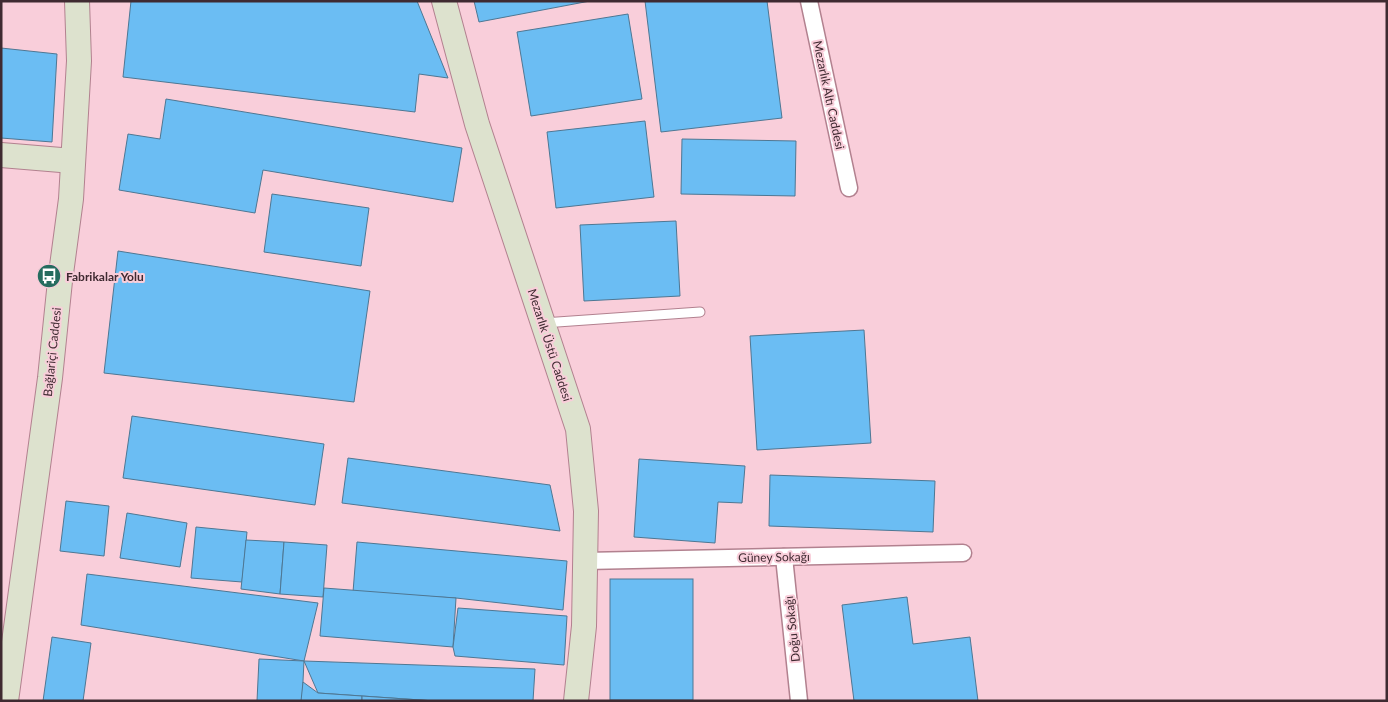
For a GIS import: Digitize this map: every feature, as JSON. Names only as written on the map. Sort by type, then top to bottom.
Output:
[{"type":"street","name":"Bağlariçi Caddesi","points":[[6,701],[50,378],[71,198],[79,61],[77,1]]},
{"type":"street","name":"Mezarlık Üstü Caddesi","points":[[444,1],[477,124],[578,429],[586,511],[584,626],[576,701]]},
{"type":"street","name":"Mezarlık Altı Caddesi","points":[[809,1],[849,188]]},
{"type":"street","points":[[1,155],[73,161]]},
{"type":"street","name":"Güney Sokağı","points":[[585,561],[963,553]]},
{"type":"street","name":"Doğu Sokağı","points":[[784,557],[799,701]]},
{"type":"lane","points":[[543,323],[700,312]]},
{"type":"building","points":[[131,1],[417,1],[448,78],[419,74],[415,112],[123,77]]},
{"type":"building","points":[[474,1],[590,1],[479,22]]},
{"type":"building","points":[[645,1],[767,1],[782,118],[661,132]]},
{"type":"building","points":[[628,14],[642,99],[531,116],[517,32]]},
{"type":"building","points":[[1,48],[57,54],[52,142],[1,138]]},
{"type":"building","points":[[166,99],[462,148],[453,202],[263,170],[255,213],[119,190],[128,134],[160,139]]},
{"type":"building","points":[[645,121],[654,197],[556,208],[547,132]]},
{"type":"building","points":[[682,139],[796,141],[795,196],[681,194]]},
{"type":"building","points":[[272,194],[369,208],[361,266],[264,252]]},
{"type":"building","points":[[676,221],[680,296],[584,301],[580,225]]},
{"type":"building","points":[[118,251],[370,291],[354,402],[104,373]]},
{"type":"building","points":[[864,330],[871,443],[757,450],[750,336]]},
{"type":"building","points":[[132,416],[324,444],[315,505],[123,478]]},
{"type":"building","points":[[348,458],[550,485],[560,531],[342,503]]},
{"type":"building","points":[[639,459],[745,466],[742,503],[718,502],[715,543],[634,537]]},
{"type":"building","points":[[770,475],[935,481],[933,532],[769,526]]},
{"type":"building","points":[[66,501],[109,506],[104,556],[60,551]]},
{"type":"building","points":[[127,513],[187,523],[180,567],[120,558]]},
{"type":"building","points":[[196,527],[247,532],[242,582],[191,578]]},
{"type":"building","points":[[246,540],[284,542],[280,594],[241,589]]},
{"type":"building","points":[[284,542],[327,545],[323,597],[280,594]]},
{"type":"building","points":[[357,542],[567,561],[563,610],[456,598],[353,592]]},
{"type":"building","points":[[87,574],[318,603],[304,661],[81,625]]},
{"type":"building","points":[[610,579],[693,579],[693,700],[610,700]]},
{"type":"building","points":[[324,588],[456,598],[453,647],[320,636]]},
{"type":"building","points":[[907,597],[913,644],[970,637],[978,701],[854,701],[842,605]]},
{"type":"building","points":[[458,608],[567,616],[564,665],[455,656],[453,647]]},
{"type":"building","points":[[52,637],[91,643],[83,701],[43,701]]},
{"type":"building","points":[[259,659],[304,661],[302,701],[257,701]]},
{"type":"building","points":[[304,661],[535,669],[533,701],[435,701],[318,693]]},
{"type":"building","points":[[303,682],[318,693],[362,696],[362,701],[301,701]]},
{"type":"building","points":[[362,696],[435,701],[362,701]]},
{"type":"place","name":"Fabrikalar Yolu","points":[[49,276]]}]
